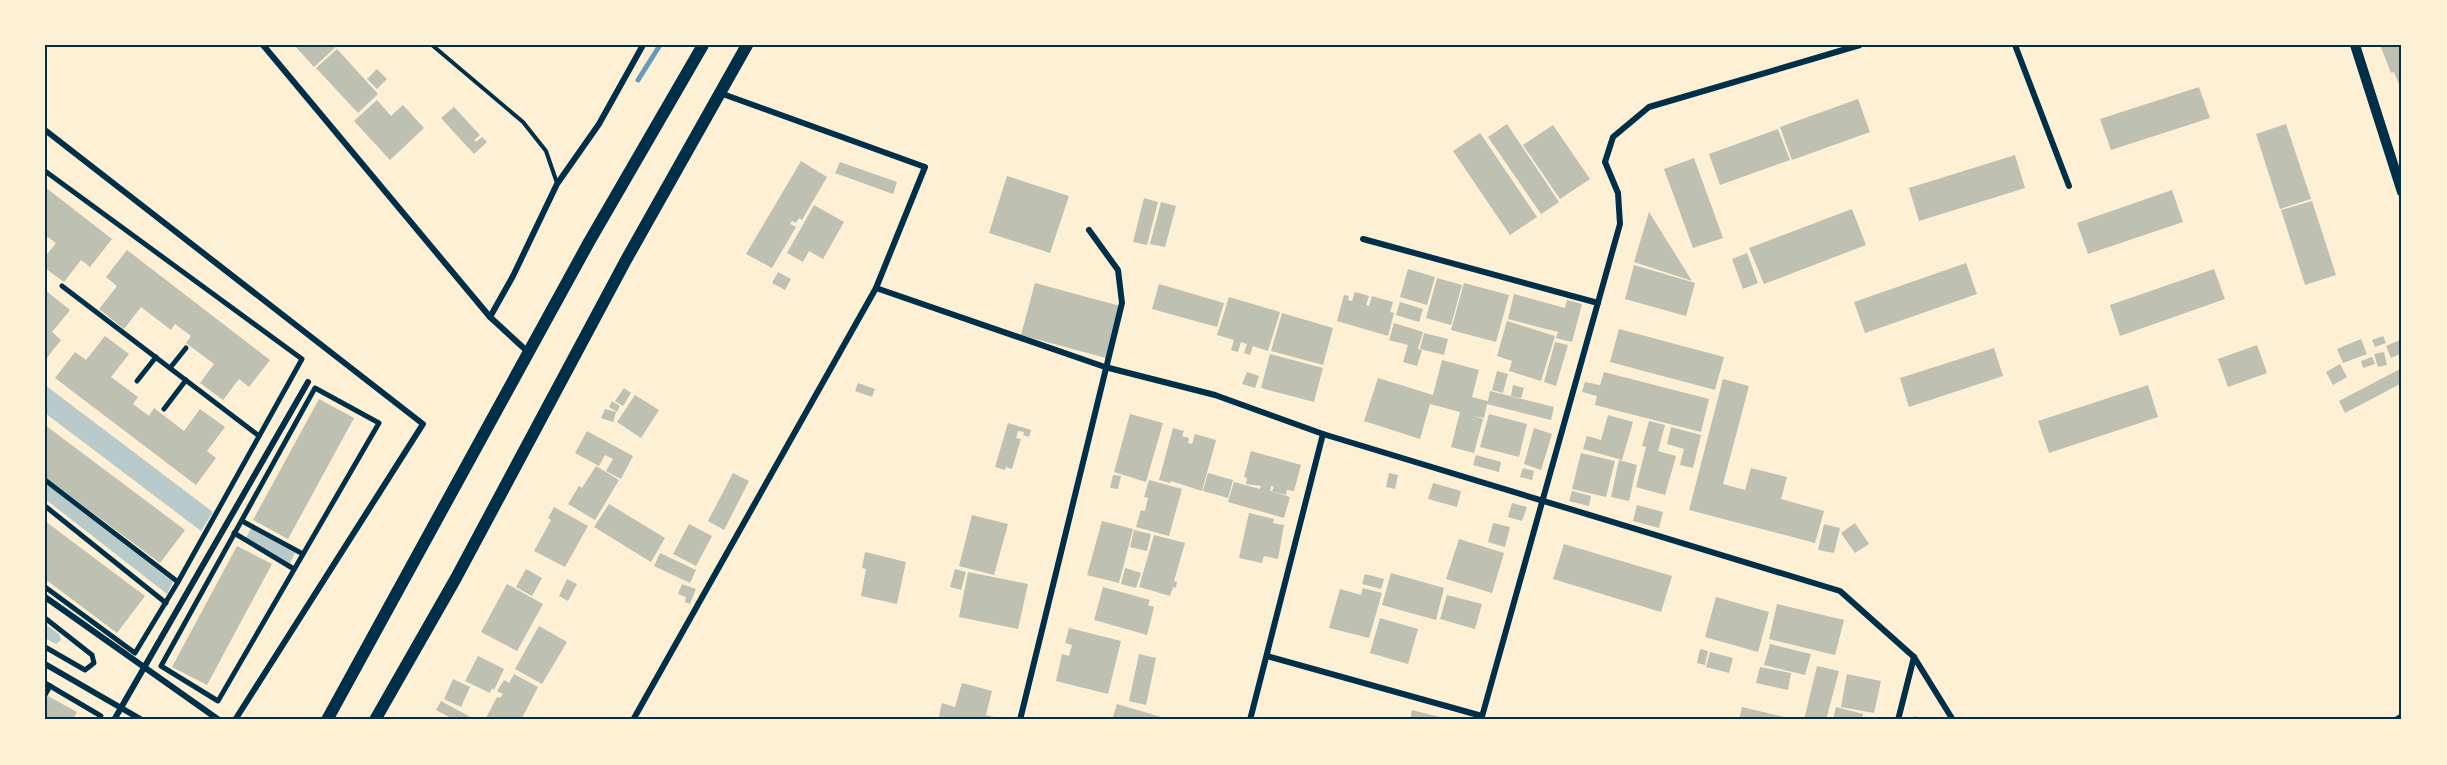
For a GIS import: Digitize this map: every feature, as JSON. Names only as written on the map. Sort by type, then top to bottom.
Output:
[{"type":"main road","points":[[327,720],[588,242],[703,45]]},
{"type":"main road","points":[[375,720],[456,578],[626,260],[747,45]]},
{"type":"street","points":[[263,45],[490,317],[528,352]]},
{"type":"street","points":[[490,317],[513,276],[557,184],[599,124],[643,45]]},
{"type":"street","points":[[1267,656],[1481,718],[1620,224],[1618,193],[1605,162],[1613,137],[1649,107],[1860,45]]},
{"type":"street","points":[[2015,45],[2069,186]]},
{"type":"street","points":[[2355,45],[2402,192]]},
{"type":"street","points":[[633,720],[876,288],[925,167],[720,93]]},
{"type":"street","points":[[45,130],[423,424],[235,720]]},
{"type":"street","points":[[45,171],[302,358],[178,582],[135,653],[45,587]]},
{"type":"street","points":[[1020,720],[1122,303],[1118,270],[1089,230]]},
{"type":"street","points":[[1363,239],[1598,303]]},
{"type":"street","points":[[62,286],[259,436]]},
{"type":"street","points":[[876,288],[1105,367],[1215,395],[1323,434],[1840,591],[1914,657],[1953,720]]},
{"type":"street","points":[[170,368],[186,348]]},
{"type":"street","points":[[137,381],[156,357]]},
{"type":"street","points":[[164,408],[186,381]]},
{"type":"street","points":[[114,720],[308,382]]},
{"type":"street","points":[[315,387],[378,423],[218,701],[161,666],[234,533],[315,387]]},
{"type":"street","points":[[1250,720],[1323,434]]},
{"type":"street","points":[[45,480],[178,582]]},
{"type":"street","points":[[45,506],[166,603]]},
{"type":"street","points":[[242,521],[303,554]]},
{"type":"street","points":[[234,533],[294,569]]},
{"type":"street","points":[[45,597],[219,720]]},
{"type":"street","points":[[45,618],[92,655],[94,663],[85,670],[45,648]]},
{"type":"street","points":[[1898,720],[1914,657]]},
{"type":"street","points":[[45,664],[142,720]]},
{"type":"street","points":[[45,695],[47,685],[101,716],[99,720]]},
{"type":"street","points":[[2396,720],[2402,716]]},
{"type":"lane","points":[[432,45],[523,122],[546,151],[557,184]]},
{"type":"shaded area","points":[[45,385],[213,512],[201,531],[45,413]]},
{"type":"shaded area","points":[[45,483],[173,582],[167,594],[45,499]]},
{"type":"shaded area","points":[[251,528],[295,553],[290,563],[246,538]]},
{"type":"shaded area","points":[[45,624],[59,634],[61,640],[56,644],[45,638]]},
{"type":"building","points":[[294,45],[338,45],[314,67]]},
{"type":"building","points":[[2380,45],[2398,45],[2402,55],[2402,86],[2400,87],[2394,72],[2391,73]]},
{"type":"building","points":[[337,49],[378,94],[358,113],[316,68]]},
{"type":"building","points":[[377,69],[387,79],[377,89],[367,79]]},
{"type":"building","points":[[2199,87],[2210,118],[2111,150],[2100,119]]},
{"type":"building","points":[[1858,99],[1870,132],[1792,160],[1780,127]]},
{"type":"building","points":[[377,100],[391,116],[403,105],[424,128],[390,160],[354,121]]},
{"type":"building","points":[[454,107],[480,135],[474,140],[476,142],[482,137],[487,142],[474,154],[441,118]]},
{"type":"building","points":[[1507,124],[1559,202],[1541,214],[1488,137]]},
{"type":"building","points":[[2286,124],[2311,199],[2280,209],[2256,134]]},
{"type":"building","points":[[1553,125],[1590,179],[1560,199],[1523,145]]},
{"type":"building","points":[[1778,129],[1790,160],[1720,185],[1709,154]]},
{"type":"building","points":[[1480,133],[1537,217],[1510,235],[1453,151]]},
{"type":"building","points":[[2015,155],[2025,188],[1919,221],[1909,188]]},
{"type":"building","points":[[1694,158],[1723,238],[1693,248],[1664,169]]},
{"type":"building","points":[[801,161],[827,177],[802,220],[799,218],[796,223],[792,221],[790,224],[796,227],[772,268],[746,254]]},
{"type":"building","points":[[840,162],[897,182],[893,194],[835,173]]},
{"type":"building","points":[[1007,176],[1069,196],[1050,253],[989,233]]},
{"type":"building","points":[[45,187],[112,239],[90,267],[81,260],[64,282],[45,268],[45,257],[56,243],[45,235]]},
{"type":"building","points":[[2172,190],[2183,222],[2088,254],[2077,223]]},
{"type":"building","points":[[1144,198],[1158,202],[1147,245],[1133,242]]},
{"type":"building","points":[[2312,201],[2336,275],[2305,285],[2281,210]]},
{"type":"building","points":[[1161,202],[1176,206],[1165,247],[1150,244]]},
{"type":"building","points":[[814,205],[844,222],[823,259],[809,251],[803,262],[787,253]]},
{"type":"building","points":[[1852,209],[1866,245],[1764,284],[1749,248]]},
{"type":"building","points":[[1649,212],[1692,281],[1634,262]]},
{"type":"building","points":[[127,250],[270,360],[249,387],[239,379],[223,400],[200,383],[214,364],[186,343],[191,336],[175,324],[171,330],[141,307],[124,329],[99,309],[117,286],[106,277]]},
{"type":"building","points":[[1747,253],[1758,283],[1743,289],[1732,259]]},
{"type":"building","points":[[1966,263],[1977,294],[1865,333],[1854,302]]},
{"type":"building","points":[[1634,265],[1695,283],[1686,316],[1625,299]]},
{"type":"building","points":[[1408,269],[1435,277],[1427,305],[1400,297]]},
{"type":"building","points":[[2214,269],[2225,299],[2120,336],[2110,305]]},
{"type":"building","points":[[778,272],[791,279],[785,290],[772,283]]},
{"type":"building","points":[[1437,278],[1462,285],[1451,325],[1426,318]]},
{"type":"building","points":[[1035,283],[1120,306],[1106,358],[1021,335]]},
{"type":"building","points":[[1464,283],[1509,295],[1496,342],[1451,330]]},
{"type":"building","points":[[1159,284],[1224,303],[1217,327],[1152,309]]},
{"type":"building","points":[[45,290],[70,310],[52,332],[61,340],[45,360]]},
{"type":"building","points":[[1355,292],[1369,296],[1366,305],[1369,306],[1372,296],[1393,302],[1390,312],[1394,313],[1388,336],[1337,321],[1344,295],[1349,296],[1348,300],[1352,301]]},
{"type":"building","points":[[1514,294],[1565,308],[1567,300],[1582,304],[1572,342],[1556,338],[1558,332],[1508,319]]},
{"type":"building","points":[[1229,297],[1280,312],[1268,351],[1253,346],[1250,355],[1244,353],[1247,344],[1241,342],[1238,352],[1231,350],[1234,340],[1217,335]]},
{"type":"building","points":[[1400,302],[1423,309],[1419,322],[1396,315]]},
{"type":"building","points":[[1282,313],[1333,328],[1323,365],[1271,351]]},
{"type":"building","points":[[1507,321],[1555,336],[1541,381],[1509,371],[1512,361],[1497,356]]},
{"type":"building","points":[[1394,323],[1423,332],[1418,349],[1422,350],[1417,366],[1403,362],[1408,345],[1389,340]]},
{"type":"building","points":[[1619,329],[1724,357],[1715,390],[1610,362]]},
{"type":"building","points":[[1424,333],[1448,339],[1444,355],[1420,349]]},
{"type":"building","points":[[105,336],[129,354],[111,377],[138,397],[133,404],[149,416],[154,408],[184,431],[200,409],[225,427],[207,451],[216,458],[196,485],[55,378],[75,352],[86,360]]},
{"type":"building","points":[[2383,336],[2386,343],[2375,347],[2372,340]]},
{"type":"building","points":[[2361,339],[2367,354],[2343,363],[2337,349]]},
{"type":"building","points":[[2400,340],[2402,353],[2391,358],[2386,346]]},
{"type":"building","points":[[1555,342],[1568,345],[1556,386],[1544,382]]},
{"type":"building","points":[[2257,345],[2267,373],[2228,387],[2218,359]]},
{"type":"building","points":[[1994,348],[2003,376],[1909,407],[1900,378]]},
{"type":"building","points":[[2384,352],[2387,365],[2378,367],[2374,354]]},
{"type":"building","points":[[1270,354],[1323,368],[1314,402],[1261,388]]},
{"type":"building","points":[[2372,357],[2375,364],[2363,368],[2361,361]]},
{"type":"building","points":[[1442,360],[1479,370],[1472,397],[1488,401],[1490,391],[1554,407],[1551,420],[1487,404],[1484,418],[1473,416],[1483,419],[1474,453],[1451,447],[1460,412],[1430,404],[1420,439],[1364,421],[1378,378],[1433,395]]},
{"type":"building","points":[[2340,364],[2347,377],[2333,385],[2326,372]]},
{"type":"building","points":[[2402,368],[2402,383],[2345,413],[2339,401]]},
{"type":"building","points":[[1497,371],[1508,374],[1503,393],[1492,390]]},
{"type":"building","points":[[1247,372],[1259,376],[1255,388],[1242,384]]},
{"type":"building","points":[[1604,372],[1709,399],[1701,432],[1595,405],[1597,396],[1582,392],[1585,382],[1600,385]]},
{"type":"building","points":[[1723,379],[1749,386],[1723,484],[1745,490],[1751,468],[1787,477],[1781,499],[1824,511],[1815,543],[1689,510]]},
{"type":"building","points":[[858,383],[875,389],[872,397],[855,391]]},
{"type":"building","points":[[1513,385],[1524,388],[1521,398],[1511,396]]},
{"type":"building","points":[[2148,385],[2158,417],[2049,453],[2038,421]]},
{"type":"building","points":[[624,388],[631,393],[623,406],[615,401]]},
{"type":"building","points":[[635,395],[659,410],[641,438],[617,422]]},
{"type":"building","points":[[319,399],[354,418],[288,539],[253,520]]},
{"type":"building","points":[[612,401],[620,406],[617,412],[609,407]]},
{"type":"building","points":[[605,409],[616,412],[613,422],[601,418]]},
{"type":"building","points":[[1130,414],[1163,423],[1146,482],[1114,472]]},
{"type":"building","points":[[1489,414],[1527,424],[1519,457],[1480,447]]},
{"type":"building","points":[[1608,415],[1633,422],[1622,460],[1583,449],[1587,436],[1601,440]]},
{"type":"building","points":[[1649,421],[1665,425],[1658,451],[1676,456],[1665,495],[1636,487],[1646,447],[1642,446]]},
{"type":"building","points":[[1008,423],[1031,430],[1029,437],[1023,435],[1024,432],[1018,431],[1016,438],[1021,439],[1012,469],[1006,467],[1005,470],[995,467]]},
{"type":"building","points":[[45,425],[185,530],[160,563],[45,477]]},
{"type":"building","points":[[1671,427],[1701,435],[1693,468],[1680,465],[1684,449],[1667,444]]},
{"type":"building","points":[[1173,428],[1184,431],[1182,436],[1189,438],[1188,443],[1192,444],[1195,434],[1216,440],[1202,491],[1171,481],[1170,483],[1159,480]]},
{"type":"building","points":[[1534,428],[1552,434],[1541,470],[1524,464]]},
{"type":"building","points":[[587,431],[633,456],[621,479],[606,471],[613,459],[605,455],[599,466],[575,453]]},
{"type":"building","points":[[1251,451],[1301,465],[1294,491],[1287,490],[1286,495],[1272,491],[1274,487],[1271,486],[1270,491],[1290,497],[1284,518],[1228,502],[1234,482],[1260,489],[1261,486],[1246,484],[1247,478],[1244,477]]},
{"type":"building","points":[[1581,453],[1615,461],[1606,497],[1572,489]]},
{"type":"building","points":[[1476,455],[1501,462],[1499,472],[1473,465]]},
{"type":"building","points":[[1619,460],[1637,465],[1629,501],[1611,497]]},
{"type":"building","points":[[596,466],[619,480],[595,520],[568,504],[579,486],[582,488]]},
{"type":"building","points":[[1523,468],[1534,471],[1532,480],[1520,477]]},
{"type":"building","points":[[733,473],[749,481],[724,530],[708,521]]},
{"type":"building","points":[[1208,473],[1233,480],[1228,498],[1203,491]]},
{"type":"building","points":[[1389,473],[1398,475],[1395,489],[1386,487]]},
{"type":"building","points":[[1113,475],[1121,476],[1118,489],[1110,488]]},
{"type":"building","points":[[1149,480],[1182,489],[1169,536],[1136,527],[1141,510],[1145,511],[1148,498],[1144,497]]},
{"type":"building","points":[[1433,483],[1461,491],[1457,507],[1428,499]]},
{"type":"building","points":[[1572,491],[1591,496],[1589,506],[1569,501]]},
{"type":"building","points":[[1512,503],[1527,507],[1522,521],[1508,517]]},
{"type":"building","points":[[609,504],[665,538],[651,562],[594,527]]},
{"type":"building","points":[[1637,505],[1663,512],[1659,528],[1633,521]]},
{"type":"building","points":[[554,507],[588,526],[565,567],[534,551],[551,520],[548,518]]},
{"type":"building","points":[[1249,513],[1274,519],[1273,523],[1284,525],[1278,559],[1264,556],[1262,563],[1239,558]]},
{"type":"building","points":[[972,515],[1008,524],[994,575],[959,566]]},
{"type":"building","points":[[45,521],[145,596],[117,633],[45,579]]},
{"type":"building","points":[[1102,521],[1133,529],[1119,583],[1087,575]]},
{"type":"building","points":[[1493,523],[1510,527],[1505,547],[1488,542]]},
{"type":"building","points":[[1855,523],[1869,544],[1855,553],[1841,533]]},
{"type":"building","points":[[689,524],[712,536],[696,566],[673,554]]},
{"type":"building","points":[[1824,524],[1840,528],[1834,553],[1818,550]]},
{"type":"building","points":[[1134,530],[1151,534],[1147,551],[1130,547]]},
{"type":"building","points":[[1154,535],[1185,543],[1174,581],[1177,582],[1176,588],[1173,587],[1170,596],[1139,587]]},
{"type":"building","points":[[1459,539],[1504,553],[1492,593],[1446,579]]},
{"type":"building","points":[[1564,544],[1672,576],[1661,612],[1553,579]]},
{"type":"building","points":[[237,546],[272,564],[207,685],[172,667]]},
{"type":"building","points":[[865,552],[906,562],[897,604],[861,596],[866,569],[862,568]]},
{"type":"building","points":[[660,553],[696,570],[690,583],[654,566]]},
{"type":"building","points":[[1125,568],[1141,573],[1136,588],[1121,584]]},
{"type":"building","points":[[526,569],[542,578],[532,596],[516,587]]},
{"type":"building","points":[[955,569],[966,572],[961,590],[950,587]]},
{"type":"building","points":[[968,572],[1028,584],[1018,629],[959,617]]},
{"type":"building","points":[[1391,573],[1444,588],[1436,620],[1382,605]]},
{"type":"building","points":[[1365,574],[1384,579],[1381,589],[1362,584]]},
{"type":"building","points":[[567,579],[577,584],[568,601],[559,596]]},
{"type":"building","points":[[507,584],[543,604],[517,651],[481,632]]},
{"type":"building","points":[[682,584],[696,589],[690,604],[685,602],[686,597],[678,594]]},
{"type":"building","points":[[1103,587],[1150,600],[1148,605],[1154,607],[1147,635],[1094,620]]},
{"type":"building","points":[[1363,588],[1382,593],[1369,638],[1329,628],[1340,589],[1361,595]]},
{"type":"building","points":[[1447,595],[1482,604],[1475,629],[1440,619]]},
{"type":"building","points":[[1716,597],[1769,612],[1758,652],[1705,637]]},
{"type":"building","points":[[1777,604],[1844,620],[1835,655],[1769,639]]},
{"type":"building","points":[[1380,618],[1418,629],[1408,664],[1370,653]]},
{"type":"building","points":[[539,626],[567,642],[542,684],[515,669]]},
{"type":"building","points":[[1069,628],[1121,641],[1108,694],[1056,681],[1062,654],[1069,656],[1072,645],[1065,643]]},
{"type":"building","points":[[1770,644],[1811,654],[1805,675],[1764,665]]},
{"type":"building","points":[[1700,649],[1708,651],[1705,665],[1697,663]]},
{"type":"building","points":[[1710,652],[1733,658],[1729,673],[1706,667]]},
{"type":"building","points":[[1139,654],[1156,658],[1146,705],[1129,701]]},
{"type":"building","points":[[478,656],[504,669],[494,690],[492,688],[490,693],[465,681]]},
{"type":"building","points":[[1817,666],[1839,671],[1826,720],[1804,720]]},
{"type":"building","points":[[1760,667],[1791,673],[1788,690],[1756,683]]},
{"type":"building","points":[[514,674],[538,687],[521,720],[485,720],[497,697],[500,698],[503,694],[497,691],[504,680],[509,683]]},
{"type":"building","points":[[1847,674],[1881,681],[1874,713],[1841,707]]},
{"type":"building","points":[[453,679],[470,687],[461,707],[444,699]]},
{"type":"building","points":[[962,683],[992,691],[986,715],[994,717],[993,720],[938,720],[942,703],[955,707]]},
{"type":"building","points":[[48,696],[77,712],[73,720],[45,720],[45,703]]},
{"type":"building","points":[[441,701],[476,720],[447,720],[449,717],[436,710]]},
{"type":"building","points":[[1117,704],[1168,719],[1168,720],[1112,720]]},
{"type":"building","points":[[1742,707],[1784,717],[1784,720],[1739,720]]},
{"type":"building","points":[[1836,707],[1863,714],[1862,720],[1833,720]]},
{"type":"building","points":[[1412,710],[1448,719],[1448,720],[1410,720]]},
{"type":"building","points":[[1914,716],[1927,719],[1927,720],[1913,720]]},
{"type":"waterway","points":[[638,80],[660,45]]}]
